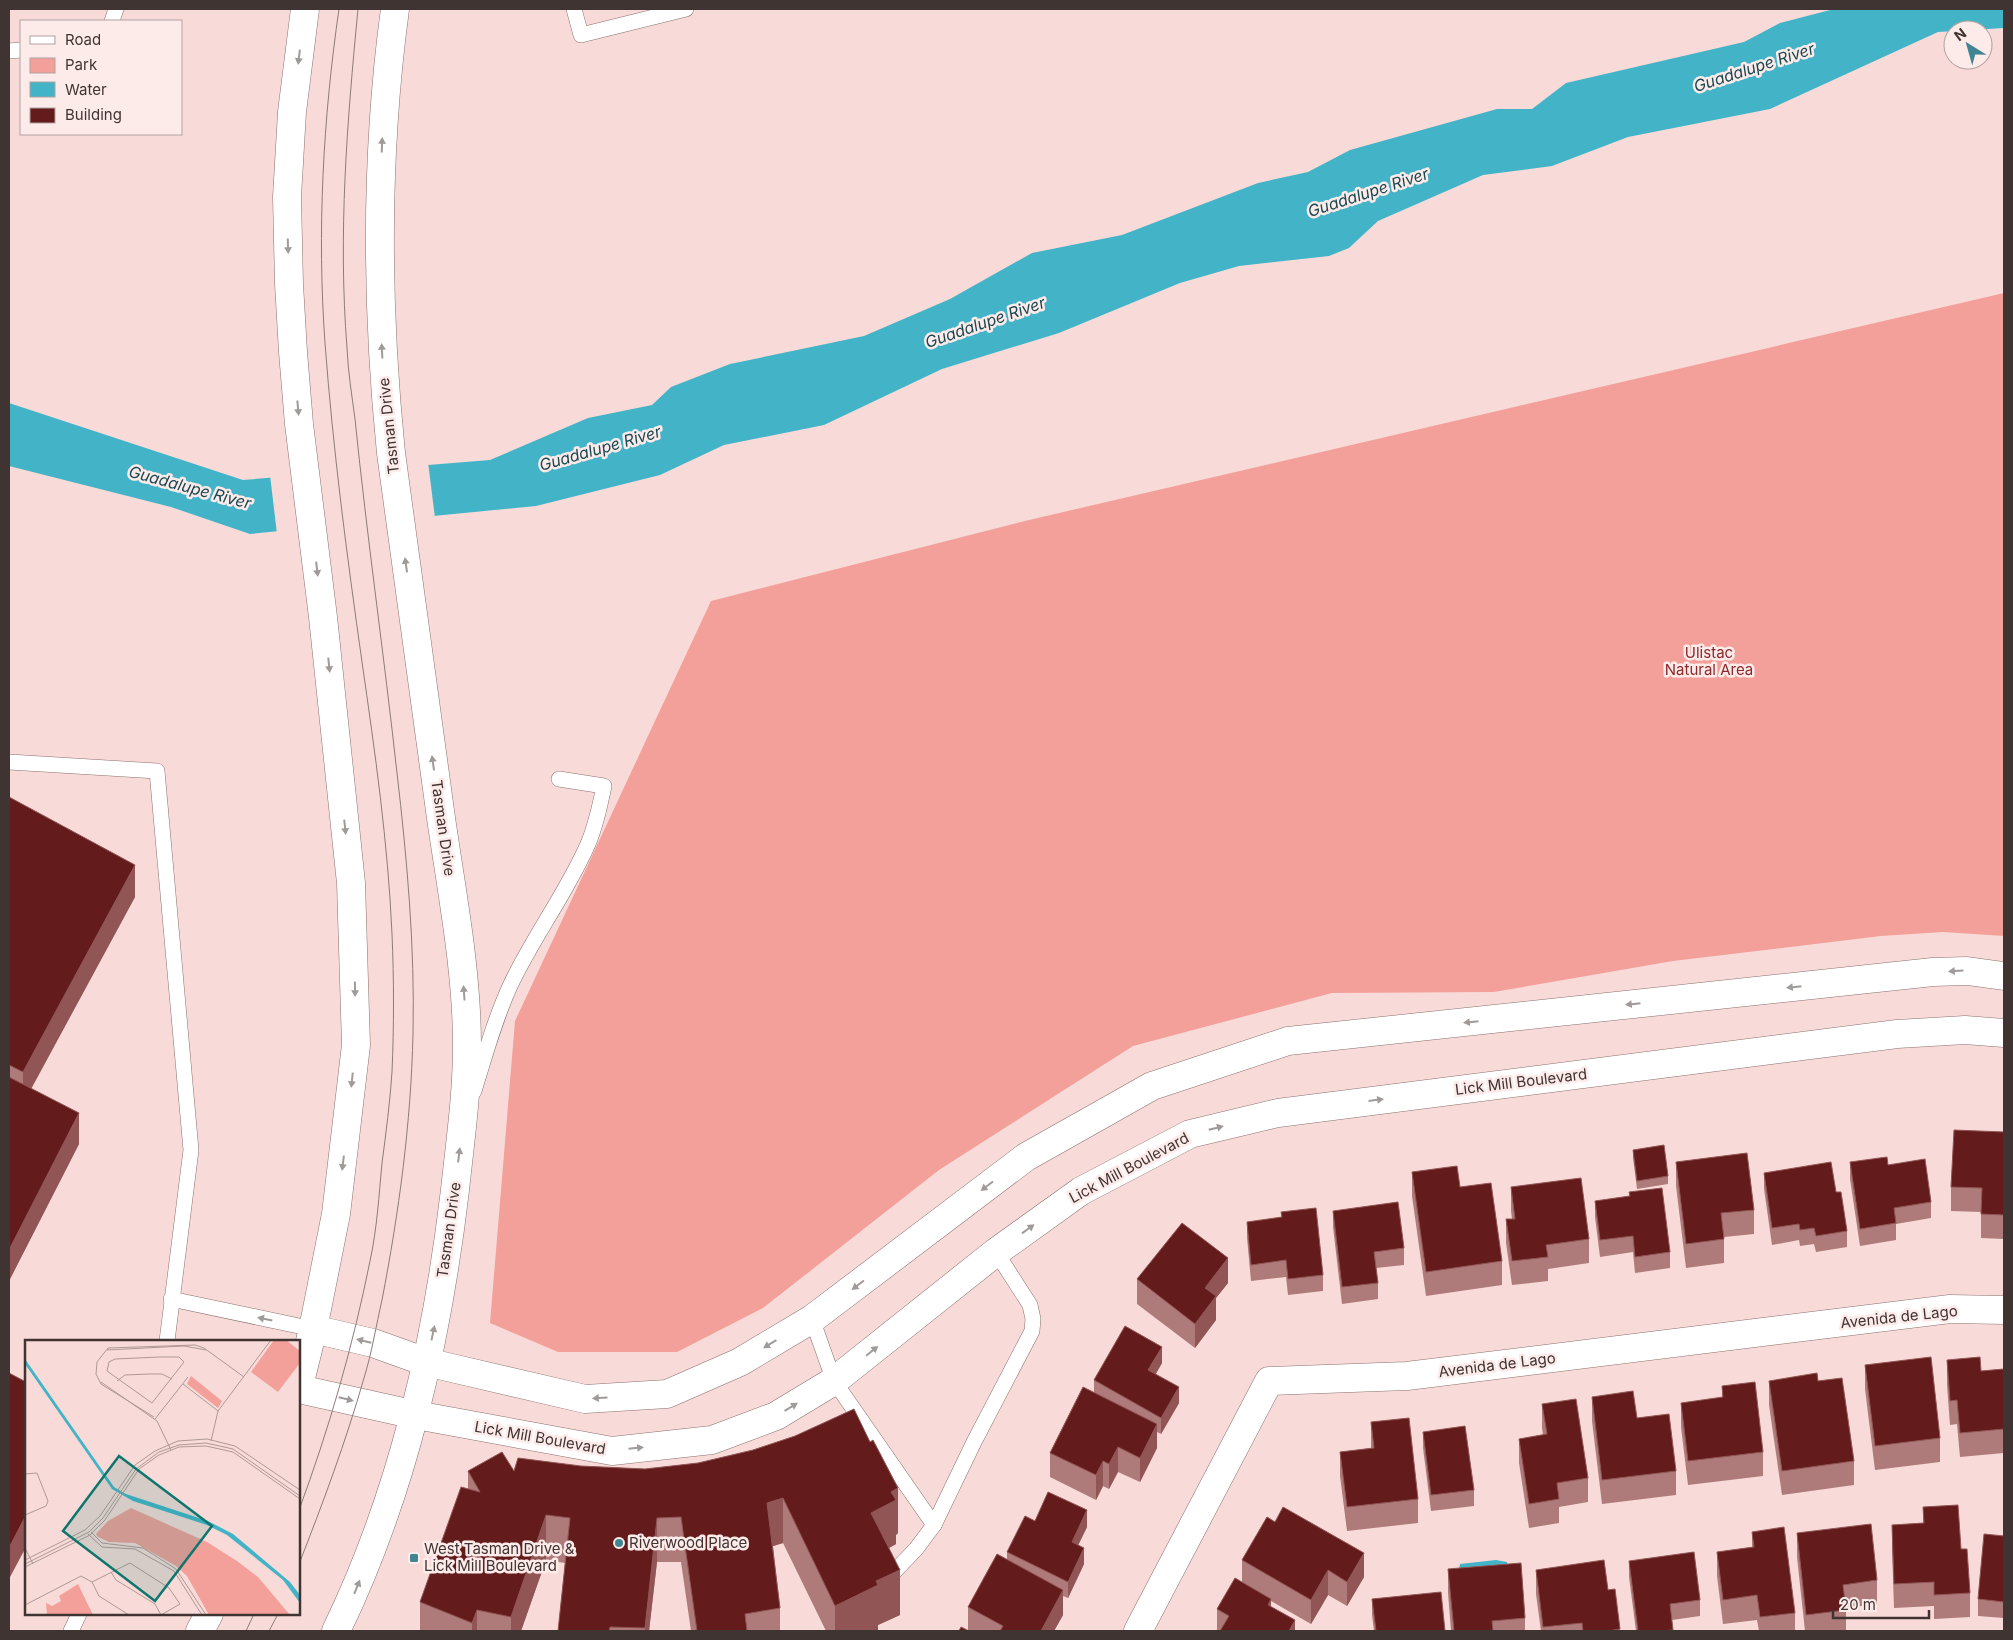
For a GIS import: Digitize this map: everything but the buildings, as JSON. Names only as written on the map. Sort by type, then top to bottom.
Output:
[{"type":"main road","points":[[300,1384],[336,1214],[356,1045],[351,883],[323,617],[292,352],[287,197],[292,112],[305,9]]},
{"type":"main road","name":"Tasman Drive","points":[[336,1631],[352,1600],[381,1526],[416,1416],[438,1309],[450,1229],[462,1128],[467,1046],[461,955],[391,453],[384,378],[380,312],[383,118],[395,9]]},
{"type":"main road","points":[[313,1329],[373,1344],[426,1362],[585,1399],[667,1394],[740,1362],[812,1319],[1026,1157],[1152,1086],[1288,1041],[1933,972],[1967,971],[2004,976]]},
{"type":"main road","name":"Lick Mill Boulevard","points":[[300,1388],[416,1416],[612,1451],[712,1440],[776,1416],[834,1381],[996,1252],[1081,1191],[1190,1134],[1278,1113],[1897,1034],[1965,1030],[2004,1033]]},
{"type":"main road","name":"Avenida de Lago","points":[[1138,1631],[1269,1381],[1407,1376],[1950,1309],[2004,1310]]},
{"type":"main road","points":[[200,1631],[208,1615]]},
{"type":"lane","points":[[574,9],[581,35],[686,9]]},
{"type":"lane","points":[[9,762],[157,771],[192,1150],[167,1340]]},
{"type":"lane","points":[[462,1128],[496,1020],[510,985],[588,845],[598,817],[604,786],[559,779]]},
{"type":"lane","points":[[892,1573],[916,1549],[934,1525],[974,1442],[1032,1331],[1033,1319],[1030,1305],[996,1252]]},
{"type":"lane","points":[[171,1299],[313,1329]]},
{"type":"lane","points":[[812,1319],[834,1381],[934,1525]]},
{"type":"lane","points":[[71,1631],[79,1615]]},
{"type":"green space","name":"Ulistac Natural Area","points":[[2004,293],[2004,936],[1943,932],[1881,936],[1673,961],[1494,992],[1332,993],[1133,1046],[939,1170],[763,1308],[677,1352],[558,1352],[490,1323],[515,1021],[711,601],[1029,520]]},
{"type":"water","name":"Guadalupe River","points":[[1834,9],[2004,9],[2004,28],[1993,29],[1993,20],[1943,20],[1943,32],[1938,32],[1770,109],[1628,137],[1552,166],[1483,175],[1378,221],[1349,248],[1329,256],[1239,266],[1180,283],[1059,333],[942,369],[824,425],[724,445],[660,475],[536,506],[250,534],[171,507],[9,466],[9,403],[243,480],[490,460],[588,418],[652,405],[671,387],[730,364],[864,336],[950,299],[1032,253],[1122,235],[1258,183],[1308,172],[1350,150],[1497,109],[1532,109],[1566,83],[1744,42],[1780,23]]},
{"type":"water","points":[[1496,1560],[1507,1562],[1508,1571],[1459,1569],[1460,1564]]},
{"type":"pier","points":[[428,462],[435,518],[277,534],[270,475]]},
{"type":"tram line","points":[[300,1507],[339,1387],[370,1261],[389,1106],[393,1038],[393,951],[384,832],[336,463],[325,343],[322,259],[323,176],[333,50],[339,9]]},
{"type":"tram line","points":[[300,1561],[342,1448],[372,1349],[399,1201],[412,1067],[413,969],[407,870],[401,805],[349,375],[344,305],[345,178],[358,9]]},
{"type":"tram line","points":[[246,1631],[254,1615]]},
{"type":"tram line","points":[[269,1631],[277,1615]]},
{"type":"place","name":"Riverwood Place","points":[[619,1543]]},
{"type":"place","name":"West Tasman Drive & Lick Mill Boulevard","points":[[414,1558]]}]
